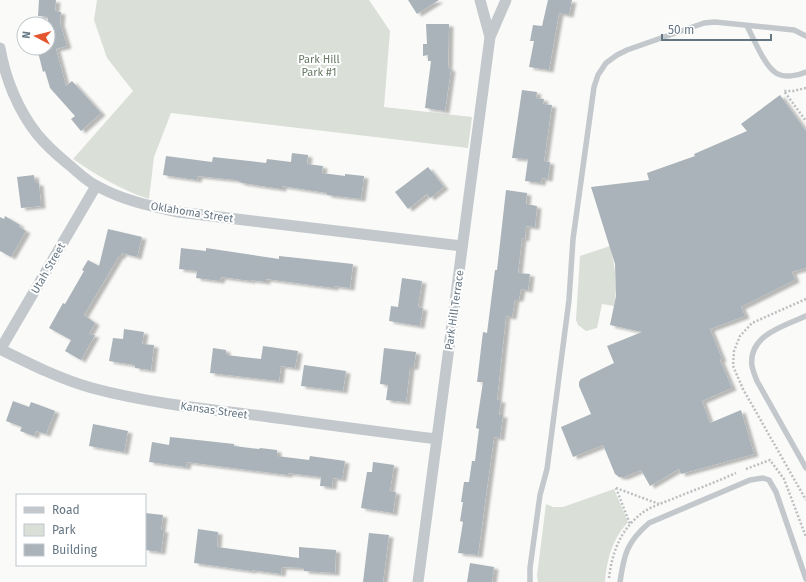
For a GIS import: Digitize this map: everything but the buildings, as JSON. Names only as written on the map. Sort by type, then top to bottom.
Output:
[{"type":"street","name":"Park Hill Terrace","points":[[480,0],[490,37]]},
{"type":"street","name":"Park Hill Terrace","points":[[418,582],[490,37],[506,0]]},
{"type":"street","name":"Oklahoma Street","points":[[0,48],[11,88],[23,113],[37,135],[60,157],[96,186],[152,207],[178,212],[462,246]]},
{"type":"street","name":"Utah Street","points":[[0,350],[96,186]]},
{"type":"street","name":"Kansas Street","points":[[0,350],[70,381],[92,388],[136,398],[182,406],[437,439]]},
{"type":"lane","points":[[530,582],[530,568],[540,495],[547,469],[569,300],[573,239],[594,86],[598,75],[606,63],[627,50],[704,23],[714,22],[794,30],[806,36]]},
{"type":"lane","points":[[747,26],[768,65],[777,74],[788,76],[806,72]]},
{"type":"lane","points":[[806,316],[769,332],[760,340],[753,351],[752,366],[756,381],[806,468]]},
{"type":"lane","points":[[620,582],[623,561],[628,548],[637,533],[649,523],[750,480],[763,478],[769,480],[776,492],[806,579]]},
{"type":"path","points":[[806,88],[793,91],[784,90],[806,121]]},
{"type":"path","points":[[630,524],[616,488],[659,504]]},
{"type":"green space","name":"Park Hill Park #1","points":[[97,0],[369,0],[390,31],[384,107],[472,117],[468,148],[171,113],[154,157],[149,199],[110,182],[73,159],[133,91],[107,58],[94,20]]},
{"type":"green space","points":[[610,246],[616,291],[614,306],[602,304],[597,328],[586,331],[578,325],[576,320],[580,256]]},
{"type":"green space","points":[[614,489],[628,522],[622,529],[611,550],[605,582],[538,582],[537,576],[546,504],[553,507],[563,507]]}]
